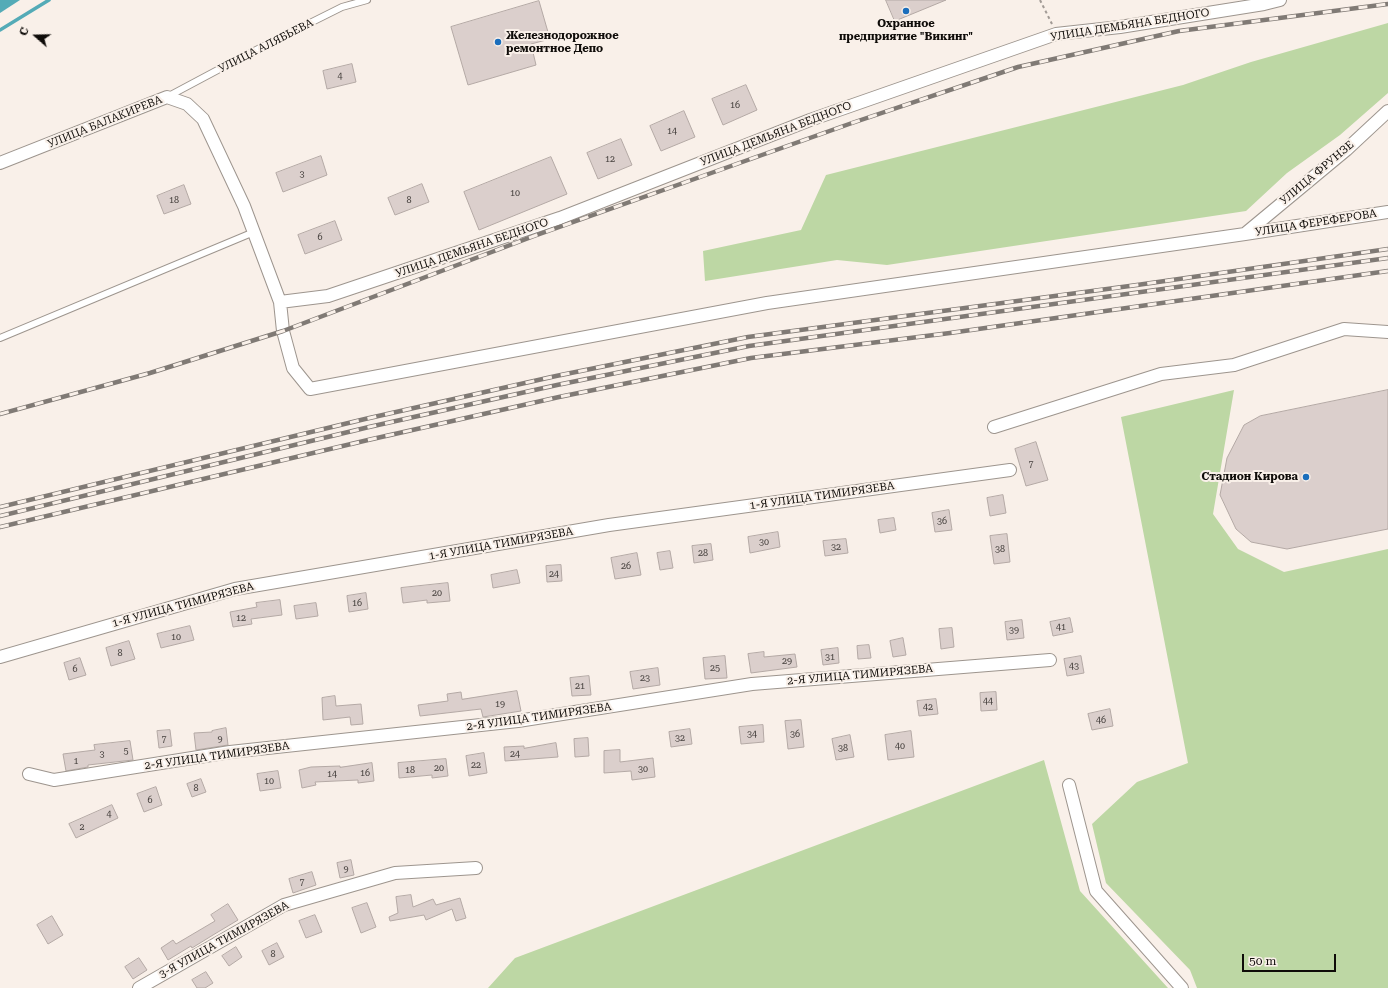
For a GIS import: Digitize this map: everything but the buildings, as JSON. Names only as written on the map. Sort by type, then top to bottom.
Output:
[{"type":"street","name":"УЛИЦА ДЕМЬЯНА БЕДНОГО","points":[[280,302],[328,296],[560,218],[810,120],[1056,34],[1120,27],[1280,0]]},
{"type":"street","name":"УЛИЦА БАЛАКИРЕВА","points":[[0,164],[167,97],[187,104],[203,119],[244,206],[280,302]]},
{"type":"street","name":"УЛИЦА ФРУНЗЕ","points":[[1245,234],[1346,150],[1388,110]]},
{"type":"street","name":"УЛИЦА ФЕРЕФЕРОВА","points":[[280,302],[283,331],[293,368],[310,389],[767,302],[1245,234],[1388,212]]},
{"type":"street","points":[[994,427],[1161,374],[1234,365],[1344,329],[1388,332]]},
{"type":"street","name":"1-Я УЛИЦА ТИМИРЯЗЕВА","points":[[0,657],[235,589],[609,526],[1010,470]]},
{"type":"street","name":"2-Я УЛИЦА ТИМИРЯЗЕВА","points":[[29,774],[54,780],[230,752],[518,721],[752,684],[1050,660]]},
{"type":"street","points":[[1069,785],[1096,891],[1182,988]]},
{"type":"street","name":"3-Я УЛИЦА ТИМИРЯЗЕВА","points":[[139,988],[284,905],[395,874],[476,868]]},
{"type":"lane","name":"УЛИЦА АЛЯБЬЕВА","points":[[167,97],[242,56],[342,7],[367,0]]},
{"type":"lane","points":[[0,338],[254,232]]},
{"type":"path","points":[[1040,0],[1056,34]]},
{"type":"green space","points":[[1388,23],[1388,93],[1340,135],[1287,173],[1246,211],[887,265],[837,260],[705,281],[703,251],[801,230],[826,175],[1183,85],[1251,62]]},
{"type":"green space","points":[[1234,390],[1213,514],[1238,549],[1284,572],[1388,549],[1388,988],[1197,988],[1190,970],[1106,883],[1092,824],[1137,782],[1188,763],[1121,417]]},
{"type":"green space","points":[[1044,760],[1080,891],[1168,988],[488,988],[515,958]]},
{"type":"water","points":[[0,0],[20,0],[0,13]]},
{"type":"waterway","points":[[0,30],[49,0]]},
{"type":"railway","points":[[0,414],[150,373],[283,331],[534,236],[852,123],[1018,67],[1179,31],[1388,4]]},
{"type":"railway","points":[[0,507],[365,419],[556,376],[748,337],[1137,285],[1388,249]]},
{"type":"railway","points":[[0,516],[369,427],[557,385],[749,346],[1388,258]]},
{"type":"railway","points":[[0,527],[368,440],[559,397],[751,358],[950,333],[1388,271]]},
{"type":"place","name":"Охранное предприятие \"Викинг\"","points":[[906,11]]},
{"type":"place","name":"Железнодорожное ремонтное Депо","points":[[498,42]]},
{"type":"place","name":"Стадион Кирова","points":[[1306,477]]}]
